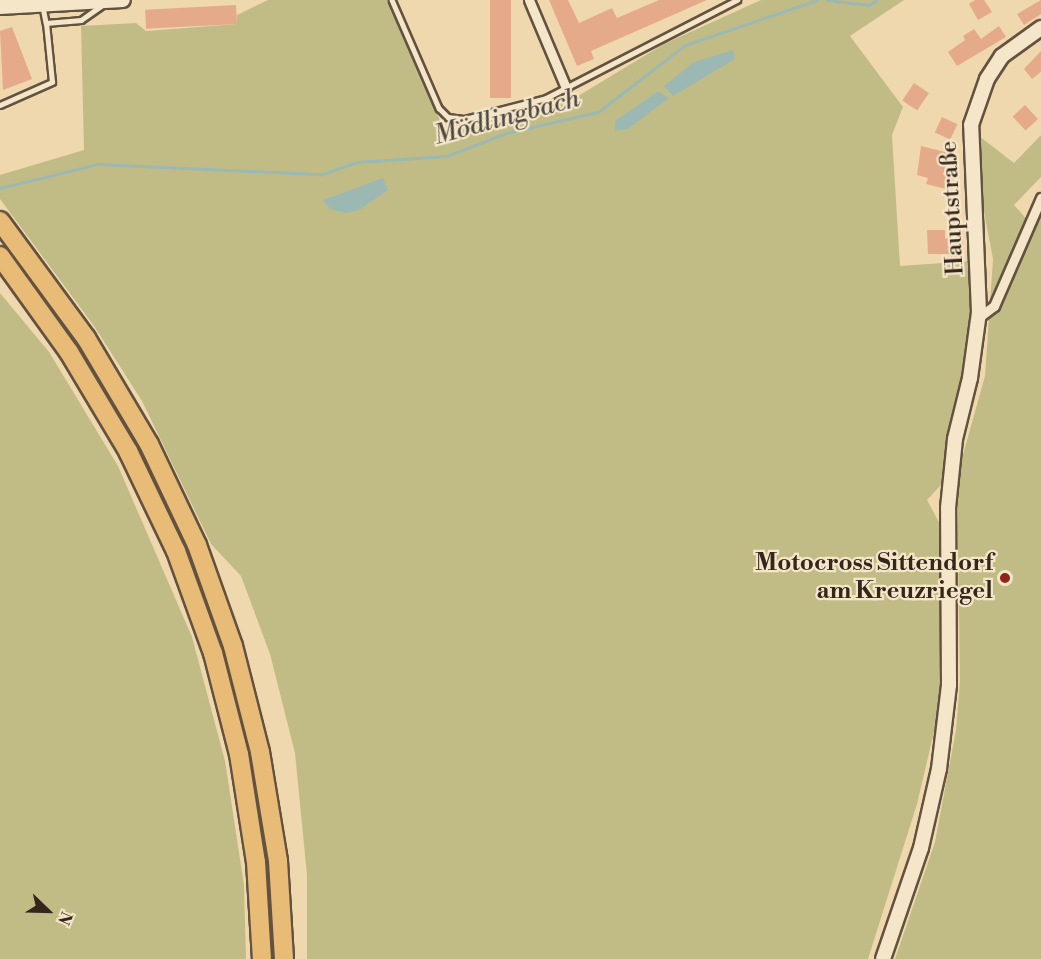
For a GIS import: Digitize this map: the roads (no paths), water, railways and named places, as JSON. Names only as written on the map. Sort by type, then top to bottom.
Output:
[{"type":"highway","points":[[0,221],[92,347],[149,444],[197,545],[233,646],[260,752],[278,861],[284,959]]},
{"type":"highway","points":[[0,256],[98,401],[176,550],[213,653],[239,754],[256,862],[262,959]]},
{"type":"main road","points":[[0,7],[123,0]]},
{"type":"main road","name":"Hauptstraße","points":[[883,959],[921,848],[939,769],[949,685],[948,508],[955,439],[976,340],[978,318],[980,259],[971,125],[987,79],[1002,56],[1041,28]]},
{"type":"street","points":[[529,0],[566,88]]},
{"type":"street","points":[[978,318],[994,306],[1041,198]]},
{"type":"lane","points":[[392,0],[439,108],[448,117],[465,119],[566,88],[659,36],[737,0]]},
{"type":"lane","points":[[46,23],[81,20],[108,1]]},
{"type":"lane","points":[[0,105],[52,82],[42,4]]},
{"type":"water","points":[[733,50],[735,59],[673,96],[664,86],[694,62]]},
{"type":"water","points":[[658,91],[669,98],[628,129],[615,131],[615,121]]},
{"type":"water","points":[[383,178],[388,190],[359,210],[345,213],[330,209],[323,200]]},
{"type":"waterway","name":"Mödlingbach","points":[[0,188],[98,164],[322,174],[356,162],[447,156],[506,133],[598,112],[685,45],[817,0]]},
{"type":"waterway","name":"Mödlingbach","points":[[827,0],[869,5],[877,0]]},
{"type":"place","name":"Motocross Sittendorf am Kreuzriegel","points":[[1005,578]]}]
